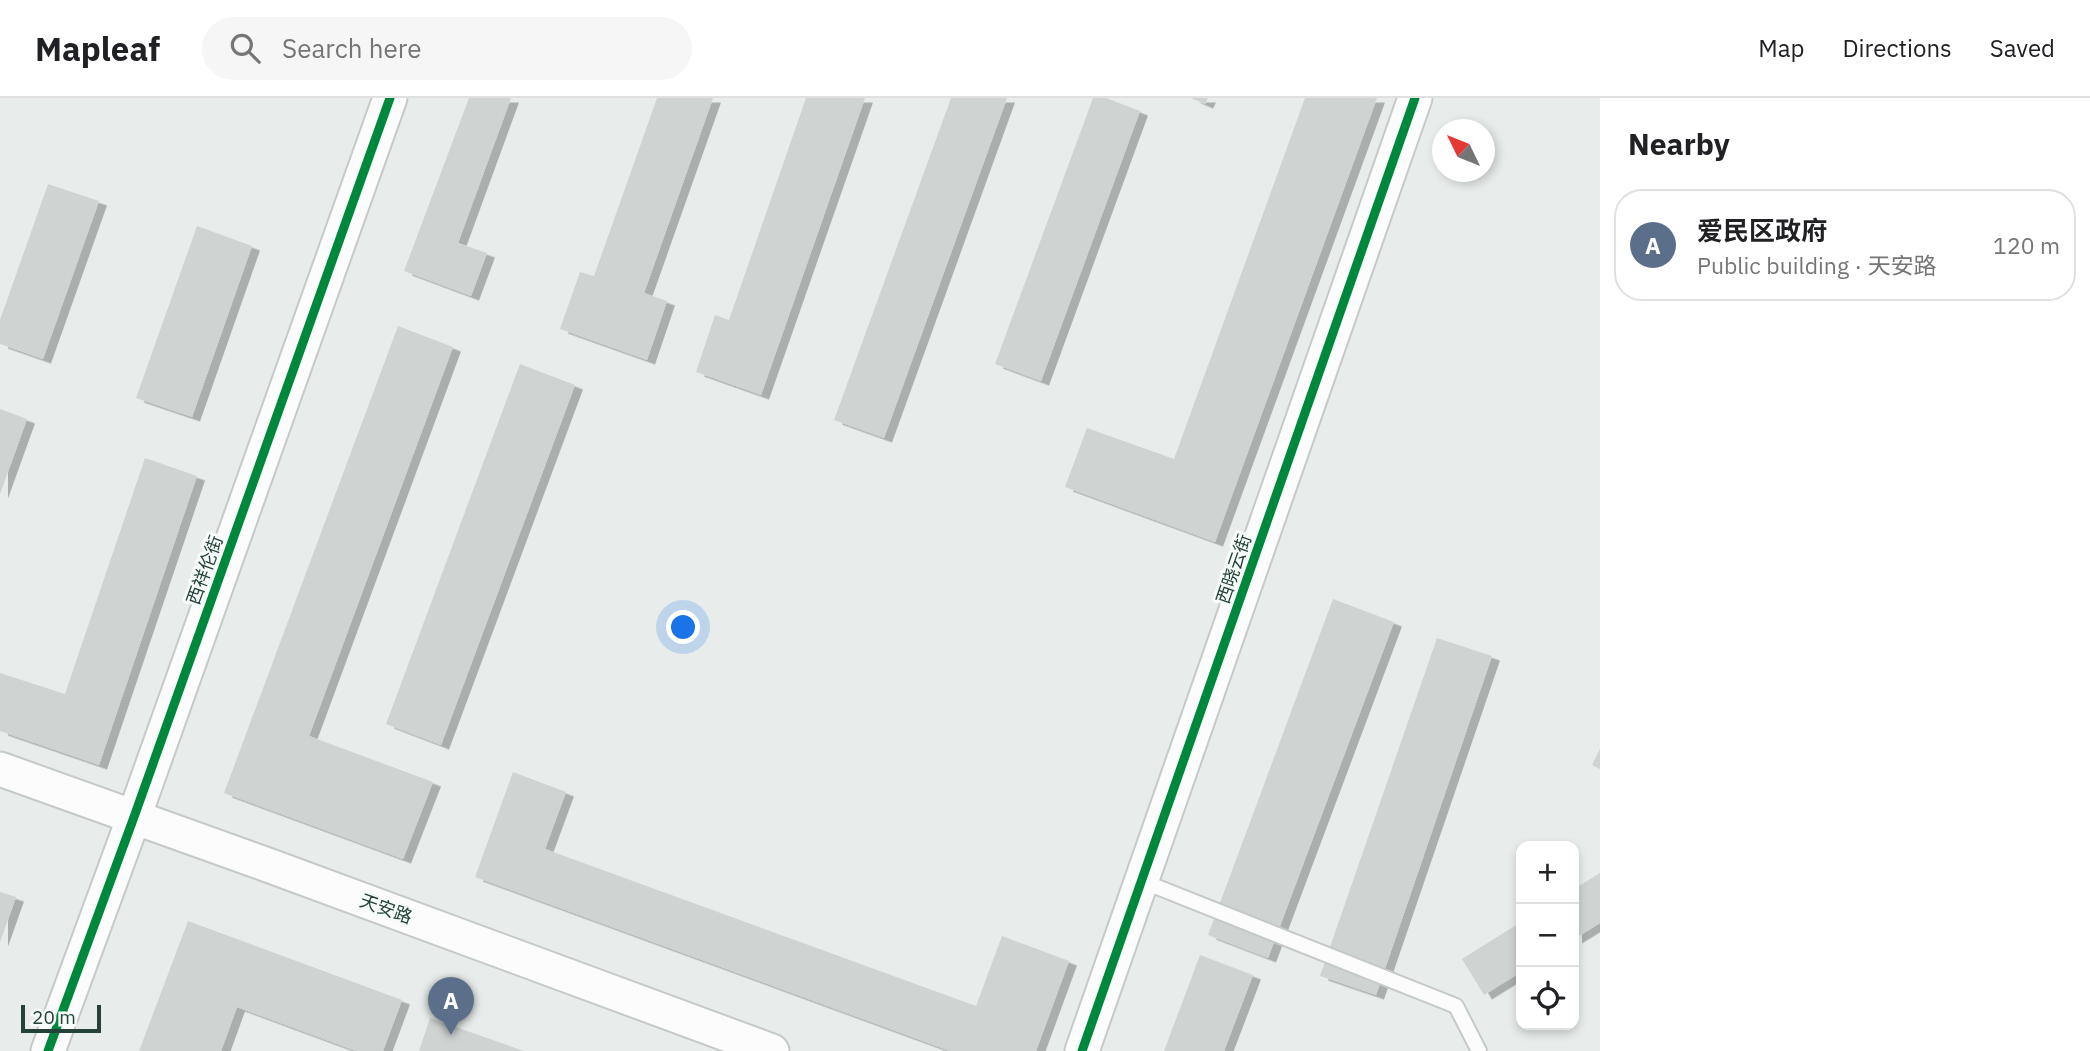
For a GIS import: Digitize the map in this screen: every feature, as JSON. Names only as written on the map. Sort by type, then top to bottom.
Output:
[{"type":"street","name":"西祥伦街","points":[[48,1051],[390,98]]},
{"type":"street","name":"西晓云街","points":[[1082,1051],[1415,98]]},
{"type":"street","name":"天安路","points":[[0,769],[772,1051]]},
{"type":"lane","points":[[1142,881],[1456,1006],[1479,1051]]},
{"type":"building","points":[[469,98],[511,98],[458,243],[487,253],[471,296],[404,271]]},
{"type":"building","points":[[657,98],[713,98],[644,293],[667,301],[647,360],[560,329],[580,272],[594,276]]},
{"type":"building","points":[[806,98],[865,98],[761,395],[696,372],[715,315],[729,320]]},
{"type":"building","points":[[951,98],[1007,98],[884,438],[834,420]]},
{"type":"building","points":[[1093,98],[1106,98],[1140,111],[1041,381],[995,364]]},
{"type":"building","points":[[1191,98],[1208,98],[1205,104]]},
{"type":"building","points":[[1305,98],[1377,98],[1215,542],[1065,487],[1087,428],[1174,459]]},
{"type":"building","points":[[48,184],[99,201],[43,359],[0,344],[0,320]]},
{"type":"building","points":[[197,226],[252,246],[192,417],[136,398]]},
{"type":"building","points":[[398,326],[453,347],[309,736],[433,782],[403,859],[224,793]]},
{"type":"building","points":[[520,364],[575,385],[441,745],[386,724]]},
{"type":"building","points":[[0,409],[27,419],[0,494]]},
{"type":"building","points":[[145,458],[197,476],[99,765],[0,731],[0,673],[65,694]]},
{"type":"building","points":[[1333,599],[1394,622],[1268,958],[1208,935]]},
{"type":"building","points":[[1437,638],[1492,656],[1376,995],[1320,976]]},
{"type":"building","points":[[1600,749],[1600,769],[1592,765]]},
{"type":"building","points":[[513,772],[566,792],[545,849],[976,1006],[1002,936],[1069,961],[1036,1051],[950,1051],[475,877]]},
{"type":"building","points":[[1600,873],[1600,923],[1579,936],[1579,904],[1579,886]]},
{"type":"building","points":[[0,892],[16,897],[0,942]]},
{"type":"building","points":[[188,921],[402,1000],[383,1051],[356,1051],[237,1007],[221,1051],[139,1051]]},
{"type":"building","points":[[1516,925],[1516,975],[1484,995],[1462,959]]},
{"type":"building","points":[[1200,955],[1253,975],[1224,1051],[1164,1051]]},
{"type":"building","points":[[430,1018],[524,1051],[419,1051]]},
{"type":"cycle path","points":[[48,1051],[390,98]]},
{"type":"cycle path","points":[[1082,1051],[1415,98]]},
{"type":"place","name":"爱民区政府","points":[[451,1035]]}]
